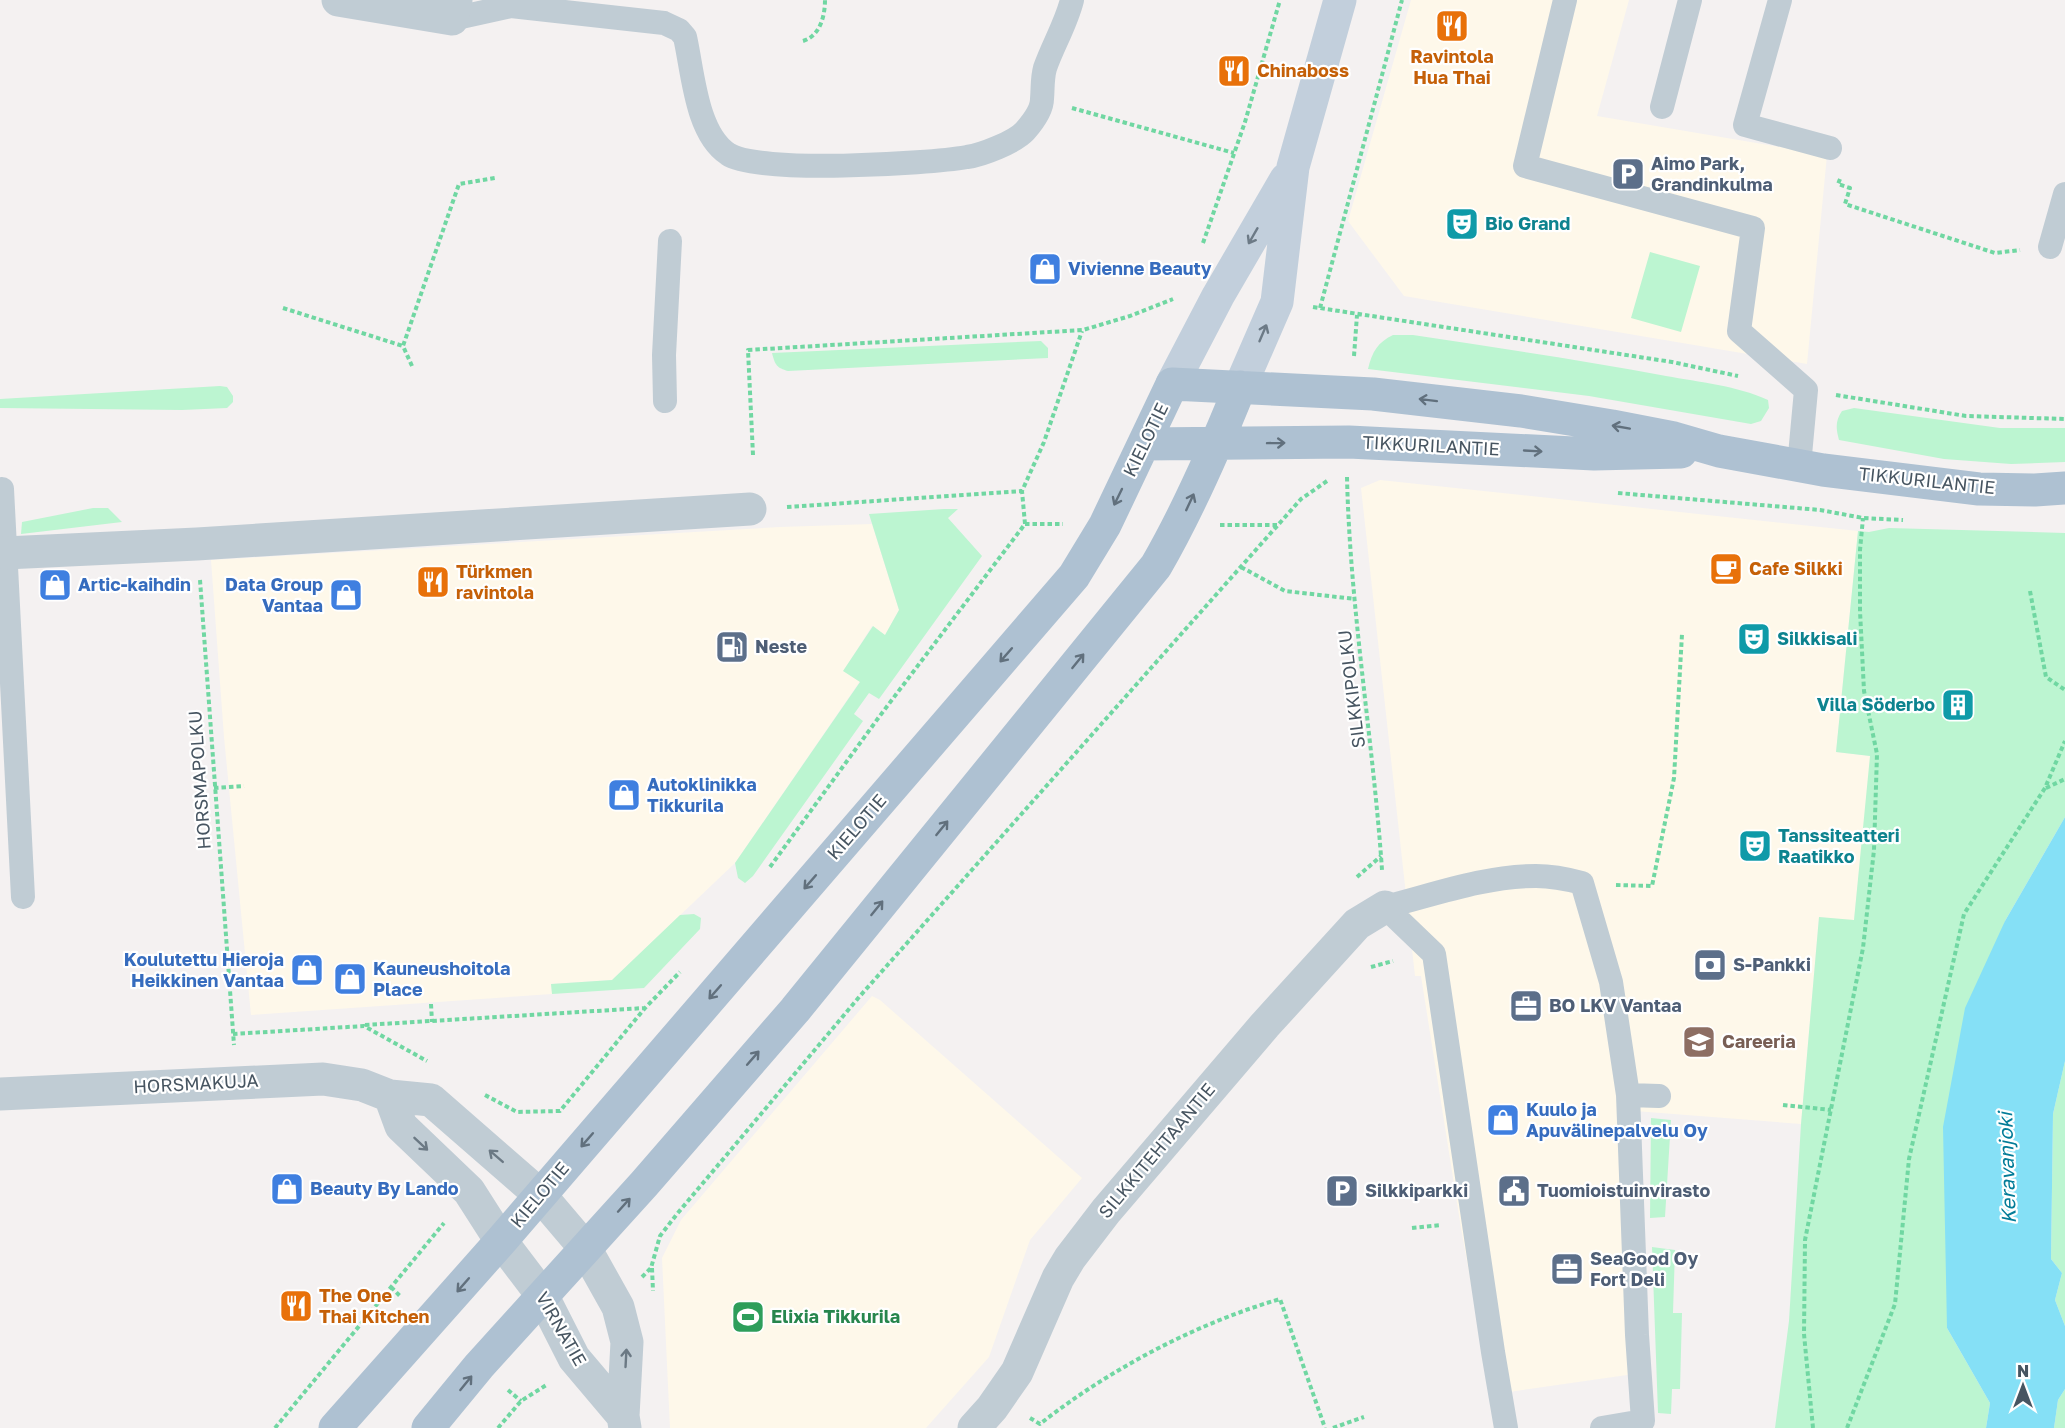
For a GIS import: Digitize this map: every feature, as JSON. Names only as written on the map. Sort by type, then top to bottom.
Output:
[{"type":"main road","name":"TIKKURILANTIE","points":[[1172,384],[1352,392],[1521,411],[1642,431],[1719,451],[1799,466],[1979,489],[2065,488]]},
{"type":"main road","name":"KIELOTIE","points":[[335,1428],[501,1241],[1074,576],[1105,525],[1172,384]]},
{"type":"main road","name":"KIELOTIE","points":[[428,1428],[542,1295],[795,1010],[1156,566],[1180,525],[1240,387]]},
{"type":"main road","name":"TIKKURILANTIE","points":[[1143,444],[1349,441],[1594,454],[1719,451]]},
{"type":"street","points":[[338,0],[454,10]]},
{"type":"street","name":"KIELOTIE","points":[[1240,387],[1277,302],[1293,167],[1340,0]]},
{"type":"street","name":"KIELOTIE","points":[[1172,384],[1218,296],[1293,167]]},
{"type":"street","points":[[5,553],[197,544],[750,509]]},
{"type":"street","name":"SILKKITEHTAANTIE","points":[[974,1428],[992,1408],[1017,1372],[1058,1278],[1070,1258],[1106,1211],[1295,991],[1357,924],[1385,907]]},
{"type":"street","name":"HORSMAKUJA","points":[[0,1094],[323,1079],[362,1084],[390,1096],[431,1100],[540,1195]]},
{"type":"street","points":[[390,1096],[401,1126],[470,1191],[501,1241]]},
{"type":"street","name":"VIRNATIE","points":[[540,1195],[585,1248],[618,1307],[627,1342],[624,1422]]},
{"type":"street","name":"VIRNATIE","points":[[501,1241],[542,1295],[574,1358],[624,1422]]},
{"type":"lane","points":[[454,10],[511,6],[664,23],[679,30],[685,37],[700,113],[714,141],[726,154],[739,160],[768,164],[897,164],[969,157],[1005,144],[1023,133],[1039,110],[1042,99],[1041,87],[1046,68],[1072,0]]},
{"type":"lane","points":[[1564,0],[1525,166],[1753,228],[1739,331],[1806,390],[1799,466]]},
{"type":"lane","points":[[1662,107],[1690,0]]},
{"type":"lane","points":[[1780,0],[1745,125],[1830,148]]},
{"type":"lane","points":[[2050,247],[2065,194]]},
{"type":"lane","points":[[665,401],[664,355],[670,241]]},
{"type":"lane","points":[[2,489],[23,897]]},
{"type":"lane","points":[[1385,907],[1488,882],[1535,876],[1556,877],[1582,883],[1611,982],[1628,1095],[1643,1421],[1602,1428]]},
{"type":"lane","points":[[1385,907],[1434,954],[1506,1428]]},
{"type":"lane","points":[[1628,1095],[1659,1096]]},
{"type":"path","points":[[803,41],[812,38],[817,30],[823,17],[825,0]]},
{"type":"path","points":[[1201,249],[1234,153],[1280,0]]},
{"type":"path","points":[[1320,308],[1402,0]]},
{"type":"path","points":[[1068,107],[1234,153]]},
{"type":"path","points":[[412,366],[403,346],[459,184],[495,178]]},
{"type":"path","points":[[1838,184],[1850,188],[1845,204],[1995,253],[2050,247]]},
{"type":"path","points":[[753,455],[748,350],[1083,330],[1130,316],[1177,297]]},
{"type":"path","points":[[1309,306],[1672,362],[1739,376]]},
{"type":"path","points":[[283,308],[403,346]]},
{"type":"path","points":[[768,871],[879,717],[1025,524],[1022,491],[1044,441],[1083,330]]},
{"type":"path","points":[[1806,390],[1966,416],[2065,419]]},
{"type":"path","name":"SILKKIPOLKU","points":[[1347,468],[1350,557],[1375,774],[1385,907]]},
{"type":"path","points":[[750,509],[1022,491]]},
{"type":"path","points":[[1813,1428],[1804,1334],[1805,1240],[1863,948],[1874,850],[1877,754],[1864,691],[1860,611],[1860,550],[1863,518]]},
{"type":"path","points":[[636,1284],[651,1268],[660,1236],[860,996],[1278,525]]},
{"type":"path","name":"HORSMAPOLKU","points":[[197,544],[232,1014]]},
{"type":"path","points":[[1241,567],[1285,591],[1355,599]]},
{"type":"path","points":[[2030,591],[2046,677],[2065,690]]},
{"type":"path","points":[[1582,883],[1652,886],[1674,778],[1682,634]]},
{"type":"path","points":[[1847,1428],[1894,1304],[1909,1159],[1964,914],[2045,788],[2065,741]]},
{"type":"path","points":[[2045,788],[2065,779]]},
{"type":"path","points":[[214,788],[244,786]]},
{"type":"path","points":[[517,1112],[560,1111],[645,1008],[685,967]]},
{"type":"path","points":[[431,1004],[432,1022]]},
{"type":"path","points":[[364,1026],[645,1008]]},
{"type":"path","points":[[1783,1105],[1831,1110]]},
{"type":"path","points":[[275,1428],[446,1221]]},
{"type":"path","points":[[1412,1228],[1451,1224]]},
{"type":"path","points":[[1029,1417],[1041,1424],[1120,1370],[1173,1342],[1229,1316],[1280,1299],[1325,1428]]},
{"type":"path","points":[[498,1428],[521,1401],[550,1383]]},
{"type":"path","points":[[1333,1428],[1364,1417]]},
{"type":"shaded area","points":[[1411,0],[1629,0],[1597,116],[1827,155],[1807,364],[1404,296],[1348,221]]},
{"type":"shaded area","points":[[1380,480],[1858,531],[1836,752],[1871,756],[1854,921],[1819,917],[1801,1124],[1622,1110],[1634,1374],[1509,1392],[1497,1428],[1461,1228],[1421,976],[1415,976],[1361,488]]},
{"type":"shaded area","points":[[872,524],[899,610],[885,635],[872,626],[844,670],[860,681],[735,863],[612,980],[551,984],[552,994],[251,1015],[224,737],[211,560],[780,527]]},
{"type":"shaded area","points":[[872,996],[880,1000],[1082,1178],[1030,1240],[989,1357],[926,1428],[670,1428],[662,1258],[681,1220]]},
{"type":"green space","points":[[1650,252],[1700,266],[1681,332],[1631,318]]},
{"type":"green space","points":[[1393,335],[1413,335],[1508,349],[1718,385],[1768,400],[1769,408],[1761,421],[1751,424],[1589,396],[1368,369],[1376,348]]},
{"type":"green space","points":[[1041,341],[1048,348],[1048,358],[788,371],[777,365],[772,353]]},
{"type":"green space","points":[[227,387],[233,396],[233,402],[227,408],[182,410],[0,408],[0,399]]},
{"type":"green space","points":[[1854,408],[2000,428],[2065,428],[2065,462],[2011,464],[1944,459],[1839,440],[1838,418],[1842,411]]},
{"type":"green space","points":[[93,508],[108,508],[122,522],[21,534],[22,522]]},
{"type":"green space","points":[[958,509],[948,518],[982,556],[879,699],[869,693],[854,714],[863,721],[753,876],[745,883],[738,878],[735,863],[860,682],[843,671],[873,626],[885,635],[899,610],[869,514]]},
{"type":"green space","points":[[1889,528],[2065,533],[2065,817],[2005,921],[1947,1328],[1990,1403],[1986,1428],[1775,1428],[1789,1321],[1801,1124],[1819,917],[1854,920],[1870,756],[1836,752],[1858,531],[1869,532]]},
{"type":"green space","points":[[694,914],[701,918],[700,929],[644,988],[552,994],[551,984],[612,980],[680,915]]},
{"type":"green space","points":[[2065,1061],[2065,1326],[2055,1300],[2062,1273],[2051,1259],[2053,1114]]},
{"type":"green space","points":[[1651,1118],[1671,1120],[1665,1217],[1650,1218]]},
{"type":"green space","points":[[1652,1247],[1675,1250],[1673,1313],[1682,1313],[1680,1389],[1672,1389],[1671,1414],[1658,1413]]},
{"type":"green space","points":[[2065,1389],[2065,1428],[2054,1428],[2058,1400]]},
{"type":"water","name":"Keravanjoki","points":[[2065,817],[2065,1061],[2053,1114],[2051,1259],[2062,1273],[2055,1300],[2065,1326],[2065,1389],[2058,1400],[2054,1428],[1986,1428],[1990,1403],[1947,1328],[1943,1127],[1965,1008],[2005,921]]},
{"type":"place","name":"Ravintola Hua Thai","points":[[1452,26]]},
{"type":"place","name":"Chinaboss","points":[[1234,71]]},
{"type":"place","name":"Aimo Park, Grandinkulma","points":[[1628,174]]},
{"type":"place","name":"Bio Grand","points":[[1462,224]]},
{"type":"place","name":"Vivienne Beauty","points":[[1045,269]]},
{"type":"place","name":"Cafe Silkki","points":[[1726,569]]},
{"type":"place","name":"Türkmen ravintola","points":[[433,582]]},
{"type":"place","name":"Artic-kaihdin","points":[[55,585]]},
{"type":"place","name":"Data Group Vantaa","points":[[346,595]]},
{"type":"place","name":"Silkkisali","points":[[1754,639]]},
{"type":"place","name":"Neste","points":[[732,647]]},
{"type":"place","name":"Villa Söderbo","points":[[1958,705]]},
{"type":"place","name":"Autoklinikka Tikkurila","points":[[624,795]]},
{"type":"place","name":"Tanssiteatteri Raatikko","points":[[1755,846]]},
{"type":"place","name":"S-Pankki","points":[[1710,965]]},
{"type":"place","name":"Koulutettu Hieroja Heikkinen Vantaa","points":[[307,970]]},
{"type":"place","name":"Kauneushoitola Place","points":[[350,979]]},
{"type":"place","name":"BO LKV Vantaa","points":[[1526,1006]]},
{"type":"place","name":"Careeria","points":[[1699,1042]]},
{"type":"place","name":"Kuulo ja Apuvälinepalvelu Oy","points":[[1503,1120]]},
{"type":"place","name":"Beauty By Lando","points":[[287,1189]]},
{"type":"place","name":"Silkkiparkki","points":[[1342,1191]]},
{"type":"place","name":"Tuomioistuinvirasto","points":[[1514,1191]]},
{"type":"place","name":"SeaGood Oy Fort Deli","points":[[1567,1269]]},
{"type":"place","name":"The One Thai Kitchen","points":[[296,1306]]},
{"type":"place","name":"Elixia Tikkurila","points":[[748,1317]]}]
